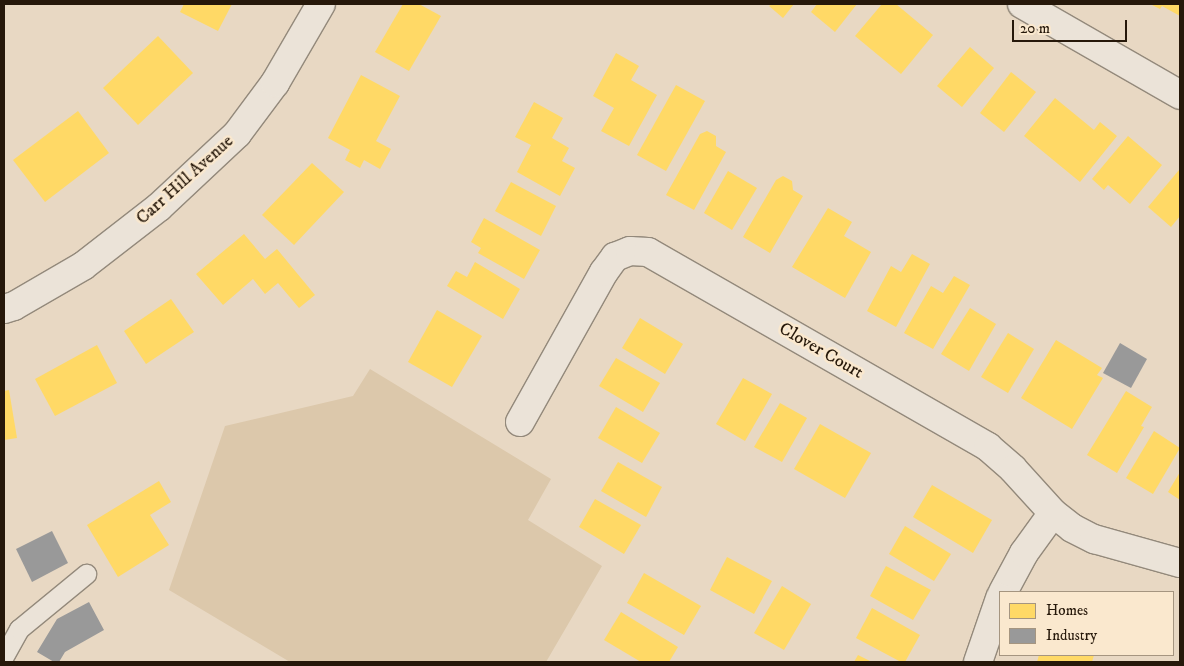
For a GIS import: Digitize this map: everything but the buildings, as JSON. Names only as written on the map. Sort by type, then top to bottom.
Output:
[{"type":"street","name":"Carr Hill Avenue","points":[[4,309],[14,306],[83,266],[159,207],[230,141],[275,83],[321,4]]},
{"type":"street","points":[[1022,4],[1180,95]]},
{"type":"street","name":"Clover Court","points":[[520,422],[615,257],[630,251],[648,252],[988,447],[1013,469],[1053,513],[1072,528],[1094,539],[1180,563]]},
{"type":"street","points":[[1004,591],[1024,553],[1053,513]]},
{"type":"street","points":[[978,662],[999,601]]},
{"type":"lane","points":[[4,656],[18,629],[86,574]]},
{"type":"shaded area","points":[[370,369],[551,479],[528,520],[602,566],[546,662],[290,662],[169,590],[225,426],[353,396]]}]
